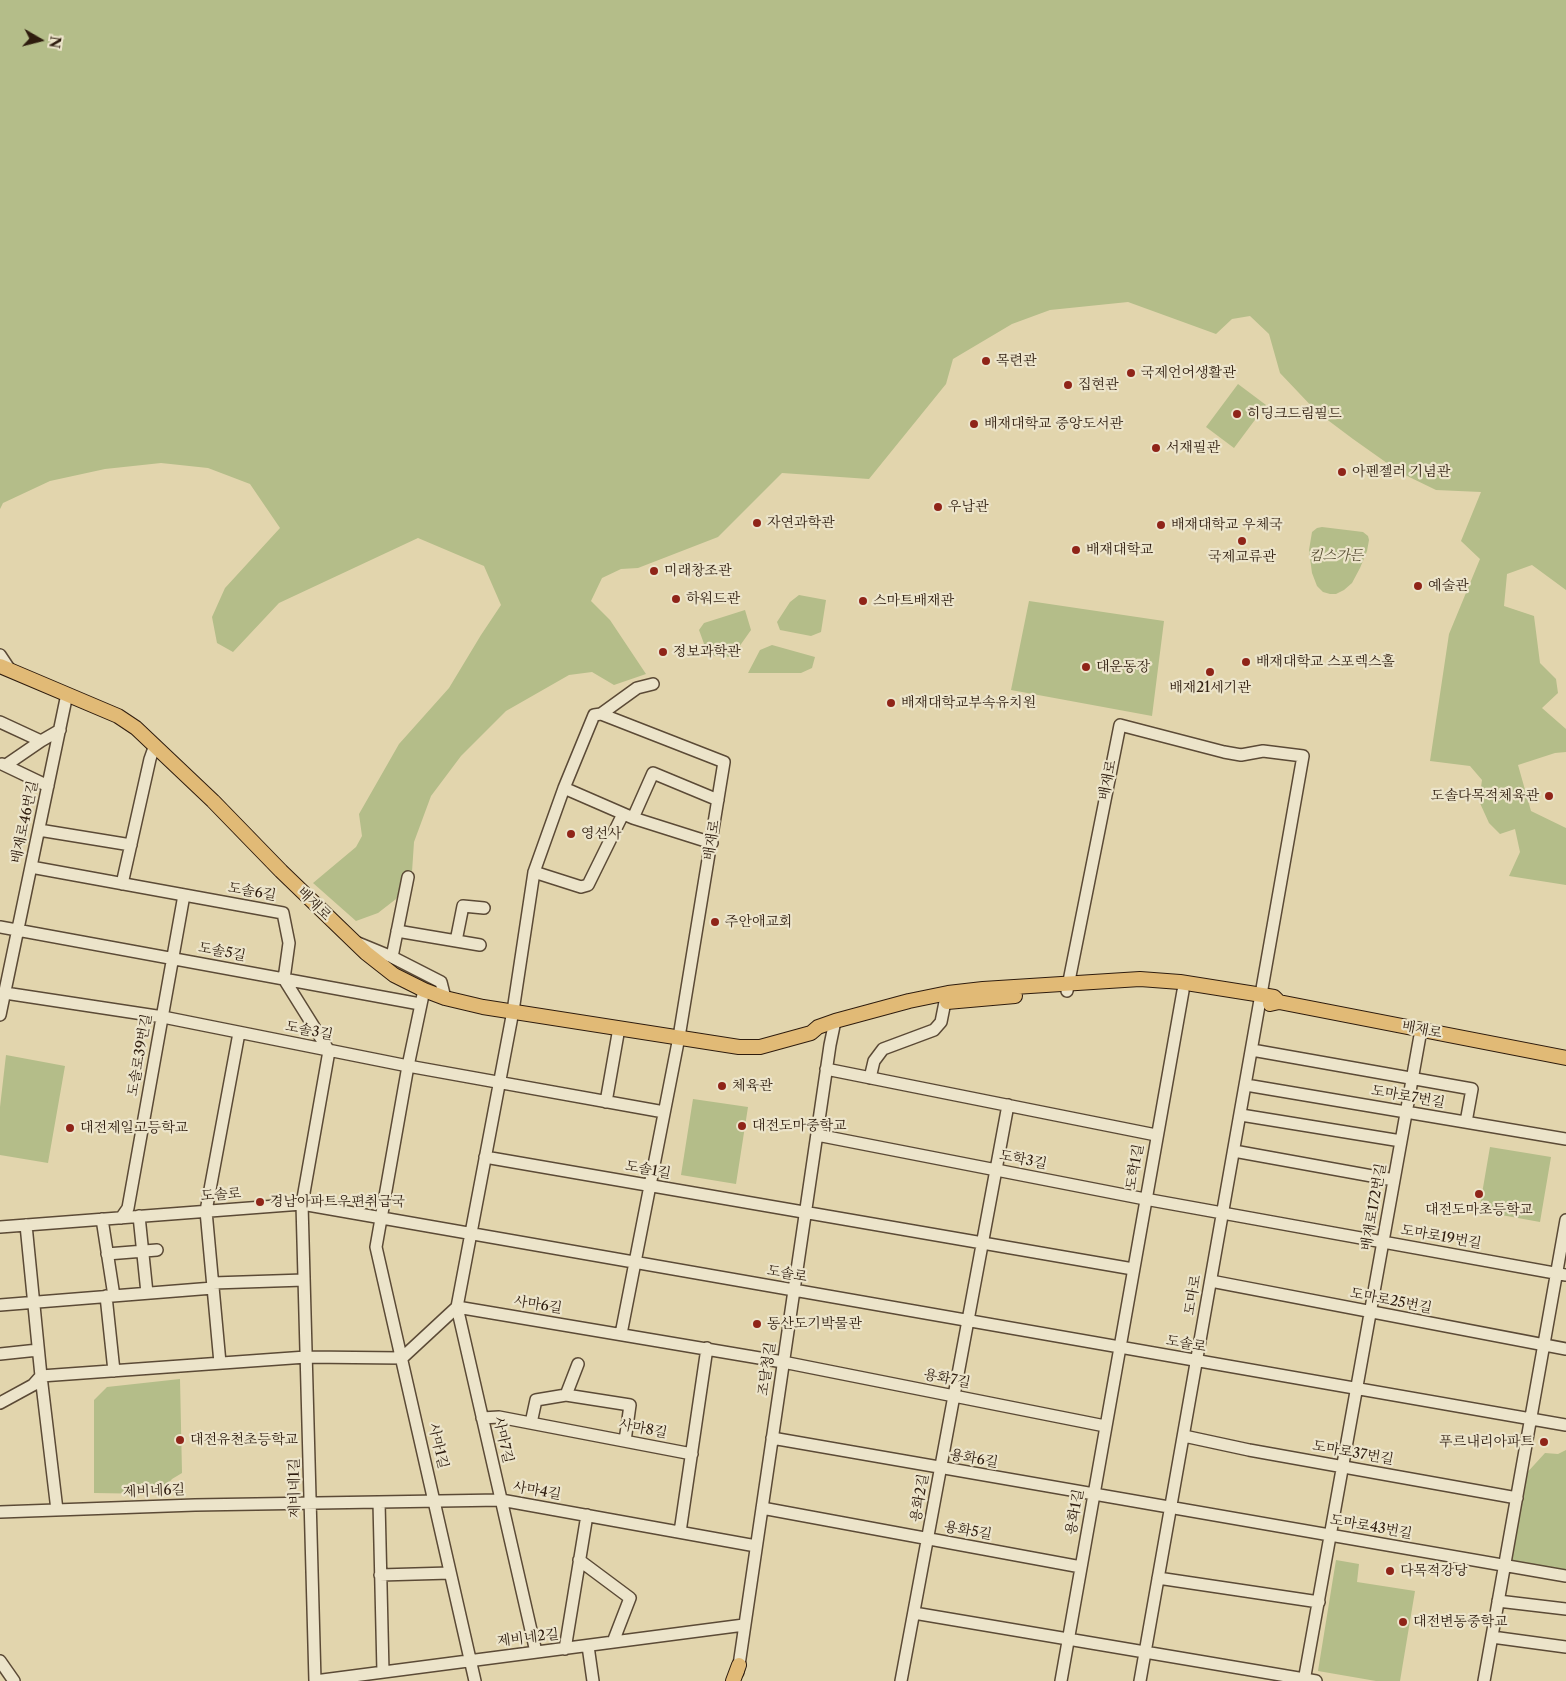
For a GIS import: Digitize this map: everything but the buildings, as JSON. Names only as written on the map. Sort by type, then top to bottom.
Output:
[{"type":"main road","name":"배재로","points":[[5,668],[125,720],[136,728],[213,801],[350,940],[422,997],[445,998],[513,1011],[739,1047],[760,1047],[811,1033],[818,1027],[833,1026],[983,994],[1067,987],[1180,982],[1261,999],[1272,1005],[1279,1002],[1566,1058]]},
{"type":"main road","name":"배재로","points":[[1139,984],[1183,991],[1261,999]]},
{"type":"main road","name":"배재로","points":[[833,1026],[948,992],[983,994]]},
{"type":"main road","points":[[735,1681],[739,1665]]},
{"type":"main road","points":[[739,1665],[744,1681]]},
{"type":"street","points":[[0,655],[5,668]]},
{"type":"street","points":[[601,714],[637,688],[653,684]]},
{"type":"street","name":"배재로46번길","points":[[0,1015],[67,694]]},
{"type":"street","name":"배재로","points":[[601,714],[724,762],[679,1037]]},
{"type":"street","name":"사마7길","points":[[536,1652],[457,1307],[513,1011],[534,872],[564,788],[594,715],[601,714]]},
{"type":"street","points":[[0,722],[41,741]]},
{"type":"street","name":"배재로","points":[[1067,987],[1120,725],[1241,755],[1263,751],[1303,756],[1261,999]]},
{"type":"street","points":[[3,764],[60,730]]},
{"type":"street","points":[[122,884],[150,759],[155,746]]},
{"type":"street","points":[[3,764],[48,786]]},
{"type":"street","points":[[534,872],[581,887],[588,885],[653,773],[718,800]]},
{"type":"street","points":[[564,788],[628,816],[712,843]]},
{"type":"street","points":[[39,830],[131,845]]},
{"type":"street","name":"도솔6길","points":[[31,867],[283,913],[289,943],[284,979]]},
{"type":"street","points":[[392,958],[408,877]]},
{"type":"street","name":"도솔로39번길","points":[[121,1218],[128,1208],[184,895]]},
{"type":"street","points":[[456,941],[463,906],[484,908]]},
{"type":"street","name":"도솔5길","points":[[0,927],[284,979],[422,997]]},
{"type":"street","points":[[397,931],[480,945]]},
{"type":"street","points":[[350,940],[440,982],[445,998]]},
{"type":"street","points":[[284,979],[329,1051],[302,1204]]},
{"type":"street","name":"도학1길","points":[[1119,1347],[1183,991]]},
{"type":"street","name":"도솔3길","points":[[4,993],[162,1017],[408,1066],[664,1112]]},
{"type":"street","points":[[381,1218],[422,997]]},
{"type":"street","name":"도마로","points":[[1140,1681],[1261,999]]},
{"type":"street","points":[[870,1078],[874,1061],[883,1049],[934,1030],[941,1022],[945,1002]]},
{"type":"street","name":"조달청길","points":[[739,1665],[833,1026]]},
{"type":"street","points":[[606,1102],[619,1028]]},
{"type":"street","name":"배재로172번길","points":[[1308,1680],[1318,1602],[1421,1030]]},
{"type":"street","points":[[220,1363],[206,1211],[239,1033]]},
{"type":"street","points":[[621,1334],[679,1037]]},
{"type":"street","points":[[1252,1050],[1472,1089],[1466,1122]]},
{"type":"street","points":[[826,1069],[1156,1135]]},
{"type":"street","name":"도마로7번길","points":[[1246,1085],[1566,1139]]},
{"type":"street","name":"용화2길","points":[[902,1680],[1008,1105]]},
{"type":"street","points":[[1240,1115],[1401,1141]]},
{"type":"street","name":"도학3길","points":[[817,1135],[1223,1213]]},
{"type":"street","points":[[1234,1151],[1394,1180]]},
{"type":"street","name":"도솔1길","points":[[486,1157],[1133,1269]]},
{"type":"street","name":"도솔로","points":[[0,1227],[302,1204],[1566,1425]]},
{"type":"street","name":"제비네1길","points":[[302,1204],[315,1681]]},
{"type":"street","name":"도마로19번길","points":[[1223,1213],[1561,1274]]},
{"type":"street","points":[[139,1216],[147,1293]]},
{"type":"street","name":"사마1길","points":[[381,1218],[376,1247],[475,1681]]},
{"type":"street","points":[[102,1219],[107,1254],[114,1371]]},
{"type":"street","points":[[1484,1681],[1544,1345],[1561,1274],[1566,1220]]},
{"type":"street","points":[[26,1225],[38,1350],[57,1510]]},
{"type":"street","points":[[107,1254],[157,1250]]},
{"type":"street","points":[[0,1305],[147,1293],[213,1285],[304,1280]]},
{"type":"street","name":"도마로25번길","points":[[1211,1281],[1566,1349]]},
{"type":"street","points":[[0,1403],[33,1386],[41,1376],[306,1357],[402,1358],[457,1307]]},
{"type":"street","name":"사마6길","points":[[457,1307],[783,1362]]},
{"type":"street","name":"용화1길","points":[[1061,1681],[1119,1347]]},
{"type":"street","points":[[680,1532],[707,1348]]},
{"type":"street","points":[[0,1354],[38,1350]]},
{"type":"street","name":"용화7길","points":[[783,1362],[1106,1426]]},
{"type":"street","points":[[566,1395],[578,1364]]},
{"type":"street","points":[[531,1423],[536,1400],[566,1395],[630,1405],[625,1441]]},
{"type":"street","name":"사마8길","points":[[482,1418],[499,1417],[692,1454]]},
{"type":"street","name":"도마로37번길","points":[[1184,1436],[1249,1450],[1517,1498]]},
{"type":"street","name":"용화6길","points":[[772,1438],[1171,1509]]},
{"type":"street","name":"사마4길","points":[[310,1504],[501,1500],[756,1546]]},
{"type":"street","points":[[379,1502],[383,1672]]},
{"type":"street","name":"제비네6길","points":[[0,1512],[195,1505],[310,1504]]},
{"type":"street","name":"용화5길","points":[[762,1508],[1081,1567]]},
{"type":"street","name":"도마로43번길","points":[[1171,1509],[1566,1576]]},
{"type":"street","points":[[565,1649],[587,1515]]},
{"type":"street","points":[[579,1560],[630,1598],[613,1642]]},
{"type":"street","points":[[380,1575],[450,1572]]},
{"type":"street","points":[[1158,1578],[1318,1602]]},
{"type":"street","points":[[1498,1601],[1566,1610]]},
{"type":"street","points":[[914,1612],[1308,1680]]},
{"type":"street","name":"제비네2길","points":[[315,1681],[744,1625]]},
{"type":"street","points":[[1492,1637],[1566,1643]]},
{"type":"street","points":[[588,1646],[593,1681]]},
{"type":"street","points":[[0,1661],[14,1681]]},
{"type":"street","points":[[902,1680],[914,1681]]},
{"type":"green space","points":[[0,0],[1566,0],[1566,590],[1532,565],[1507,574],[1504,606],[1534,616],[1540,663],[1556,679],[1558,693],[1542,708],[1566,729],[1566,752],[1555,753],[1518,765],[1531,811],[1566,828],[1566,885],[1509,876],[1520,852],[1515,829],[1500,834],[1489,823],[1479,801],[1482,780],[1470,766],[1430,761],[1449,634],[1480,559],[1461,541],[1481,492],[1436,490],[1401,473],[1317,412],[1280,373],[1269,334],[1250,316],[1232,319],[1216,334],[1128,302],[1050,310],[1012,324],[953,359],[946,384],[869,479],[782,473],[718,537],[638,568],[621,569],[602,578],[591,601],[610,620],[646,674],[614,685],[592,672],[569,675],[506,711],[461,756],[431,796],[414,842],[412,872],[396,899],[378,913],[356,921],[313,883],[356,847],[362,836],[359,814],[399,744],[449,688],[501,605],[484,566],[418,538],[279,603],[233,652],[217,643],[212,617],[225,588],[280,528],[250,484],[208,468],[161,463],[105,469],[50,481],[3,503],[0,509]]},
{"type":"green space","name":"히딩크드림필드","points":[[1238,384],[1266,405],[1234,448],[1206,427]]},
{"type":"green space","name":"킴스가든","points":[[1322,527],[1363,532],[1368,536],[1369,540],[1367,551],[1352,583],[1336,594],[1323,592],[1317,586],[1312,573],[1309,550],[1312,532]]},
{"type":"green space","points":[[799,595],[826,600],[821,632],[811,636],[780,630],[777,622],[790,602]]},
{"type":"green space","name":"대운동장","points":[[1029,601],[1164,621],[1152,716],[1011,690]]},
{"type":"green space","points":[[745,610],[751,630],[732,657],[715,656],[707,652],[699,630],[704,623]]},
{"type":"green space","points":[[772,645],[815,657],[812,668],[801,673],[748,673],[760,650]]},
{"type":"green space","points":[[6,1055],[65,1066],[48,1163],[0,1155],[0,1107]]},
{"type":"green space","points":[[693,1099],[748,1107],[736,1184],[681,1175]]},
{"type":"green space","points":[[1490,1147],[1551,1157],[1540,1222],[1479,1211]]},
{"type":"green space","points":[[180,1379],[182,1473],[172,1479],[163,1490],[154,1494],[94,1493],[94,1400],[107,1387]]},
{"type":"green space","points":[[1566,1450],[1566,1570],[1510,1563],[1524,1476],[1545,1453],[1558,1454]]},
{"type":"green space","points":[[1336,1560],[1359,1564],[1357,1582],[1415,1591],[1400,1681],[1376,1681],[1318,1671]]},
{"type":"place","name":"목련관","points":[[986,361]]},
{"type":"place","name":"국제언어생활관","points":[[1131,373]]},
{"type":"place","name":"집현관","points":[[1068,385]]},
{"type":"place","name":"히딩크드림필드","points":[[1237,414]]},
{"type":"place","name":"배재대학교 중앙도서관","points":[[974,424]]},
{"type":"place","name":"서재필관","points":[[1156,448]]},
{"type":"place","name":"아펜젤러 기념관","points":[[1342,472]]},
{"type":"place","name":"우남관","points":[[938,507]]},
{"type":"place","name":"자연과학관","points":[[757,523]]},
{"type":"place","name":"배재대학교 우체국","points":[[1161,525]]},
{"type":"place","name":"국제교류관","points":[[1242,541]]},
{"type":"place","name":"배재대학교","points":[[1076,550]]},
{"type":"place","name":"미래창조관","points":[[654,571]]},
{"type":"place","name":"예술관","points":[[1418,586]]},
{"type":"place","name":"하워드관","points":[[676,599]]},
{"type":"place","name":"스마트배재관","points":[[863,601]]},
{"type":"place","name":"정보과학관","points":[[663,652]]},
{"type":"place","name":"배재대학교 스포렉스홀","points":[[1246,662]]},
{"type":"place","name":"대운동장","points":[[1086,667]]},
{"type":"place","name":"배재21세기관","points":[[1210,672]]},
{"type":"place","name":"배재대학교부속유치원","points":[[891,703]]},
{"type":"place","name":"도솔다목적체육관","points":[[1549,796]]},
{"type":"place","name":"영선사","points":[[571,834]]},
{"type":"place","name":"주안애교회","points":[[715,922]]},
{"type":"place","name":"체육관","points":[[722,1086]]},
{"type":"place","name":"대전도마중학교","points":[[742,1126]]},
{"type":"place","name":"대전제일고등학교","points":[[70,1128]]},
{"type":"place","name":"대전도마초등학교","points":[[1479,1194]]},
{"type":"place","name":"경남아파트우편취급국","points":[[260,1202]]},
{"type":"place","name":"동산도기박물관","points":[[757,1324]]},
{"type":"place","name":"대전유천초등학교","points":[[180,1440]]},
{"type":"place","name":"푸르내리아파트","points":[[1544,1442]]},
{"type":"place","name":"다목적강당","points":[[1390,1571]]},
{"type":"place","name":"대전변동중학교","points":[[1403,1622]]}]
